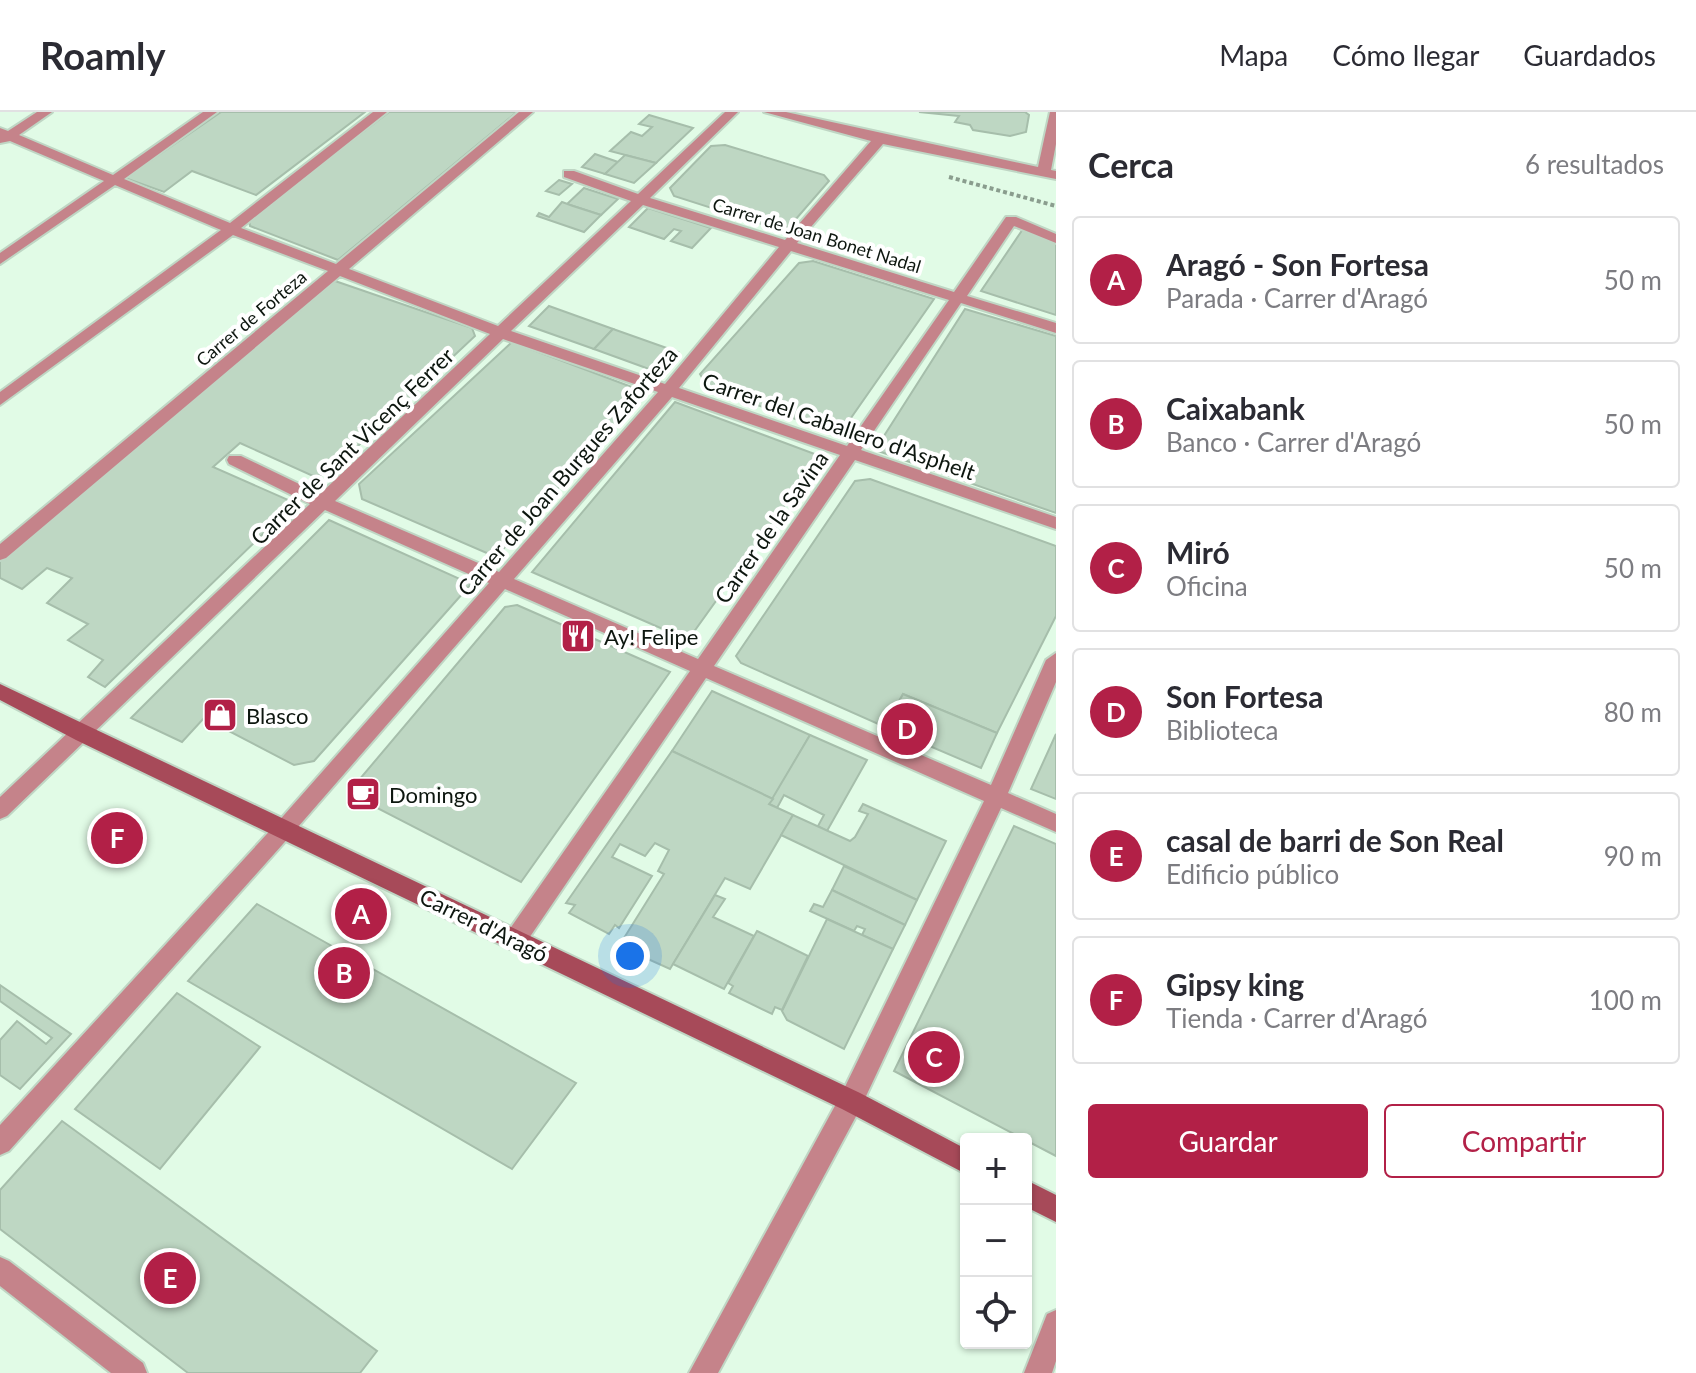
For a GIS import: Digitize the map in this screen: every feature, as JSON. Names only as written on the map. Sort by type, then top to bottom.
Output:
[{"type":"main road","name":"Carrer d'Aragó","points":[[0,691],[83,734],[851,1101],[960,1159]]},
{"type":"main road","points":[[1032,1196],[1056,1209]]},
{"type":"street","points":[[3,137],[46,112]]},
{"type":"street","points":[[0,260],[211,112]]},
{"type":"street","points":[[0,400],[231,229],[381,112]]},
{"type":"street","name":"Carrer de Forteza","points":[[0,554],[527,112]]},
{"type":"street","name":"Carrer de Sant Vicenç Ferrer","points":[[0,810],[732,112]]},
{"type":"street","points":[[770,112],[880,139],[1050,173],[1056,112]]},
{"type":"street","name":"Carrer del Caballero d'Asphelt","points":[[3,137],[338,272],[501,333],[1056,523]]},
{"type":"street","name":"Carrer de Joan Burgues Zaforteza","points":[[0,1143],[284,829],[668,391],[880,139]]},
{"type":"street","name":"Carrer de Joan Bonet Nadal","points":[[569,174],[639,199],[1056,328]]},
{"type":"street","name":"Carrer de la Savina","points":[[515,940],[1011,220],[1056,239]]},
{"type":"street","points":[[235,460],[324,503],[1056,823]]},
{"type":"street","points":[[703,1373],[851,1101],[996,797],[1056,660]]},
{"type":"street","points":[[0,1270],[133,1373]]},
{"type":"street","points":[[1038,1373],[1056,1323]]},
{"type":"building","points":[[221,112],[365,112],[256,195],[192,171],[164,192],[125,178]]},
{"type":"building","points":[[389,112],[517,112],[338,260],[250,226],[249,219]]},
{"type":"building","points":[[919,112],[1025,112],[1029,115],[1026,132],[1010,136],[973,130],[970,125],[955,122],[959,116]]},
{"type":"building","points":[[649,115],[693,128],[656,163],[610,151],[631,132],[642,136],[652,127],[639,124]]},
{"type":"building","points":[[725,145],[824,175],[829,181],[789,227],[774,228],[674,196],[670,188],[711,146]]},
{"type":"building","points":[[595,154],[618,162],[605,174],[582,167]]},
{"type":"building","points":[[625,155],[656,163],[634,183],[605,174]]},
{"type":"building","points":[[559,180],[572,184],[559,195],[546,191]]},
{"type":"building","points":[[584,188],[618,199],[601,215],[567,204]]},
{"type":"building","points":[[562,202],[601,215],[584,232],[537,216],[539,213],[549,217]]},
{"type":"building","points":[[648,208],[711,228],[692,248],[671,241],[681,231],[674,229],[664,239],[629,227]]},
{"type":"building","points":[[1023,229],[1056,243],[1056,315],[981,291]]},
{"type":"building","points":[[813,261],[934,299],[839,435],[708,387],[700,374],[799,263]]},
{"type":"building","points":[[335,281],[472,328],[475,336],[328,474],[313,476],[240,443],[213,467],[295,503],[105,687],[88,677],[103,660],[68,640],[88,624],[47,603],[72,578],[47,568],[22,589],[0,578],[0,560]]},
{"type":"building","points":[[549,306],[613,329],[594,349],[529,326]]},
{"type":"building","points":[[965,309],[1056,336],[1056,513],[875,450]]},
{"type":"building","points":[[613,329],[678,352],[660,373],[594,349]]},
{"type":"building","points":[[512,342],[645,392],[496,557],[362,499],[359,484]]},
{"type":"building","points":[[675,402],[820,456],[688,640],[532,572]]},
{"type":"building","points":[[870,479],[1056,546],[1056,616],[997,733],[903,694],[885,727],[741,663],[736,656],[855,481]]},
{"type":"building","points":[[329,520],[471,584],[314,761],[294,765],[204,718],[182,742],[131,718]]},
{"type":"building","points":[[517,605],[670,672],[521,882],[348,793],[505,607]]},
{"type":"building","points":[[712,691],[810,735],[773,799],[672,751]]},
{"type":"building","points":[[903,694],[997,733],[981,768],[885,727]]},
{"type":"building","points":[[1056,734],[1056,799],[1031,789]]},
{"type":"building","points":[[810,735],[867,760],[827,831],[818,826],[824,815],[784,795],[777,808],[769,804]]},
{"type":"building","points":[[672,751],[773,799],[769,804],[793,815],[750,889],[725,878],[670,969],[619,946],[664,874],[658,871],[669,850],[655,843],[645,856],[620,844],[612,857],[652,876],[619,928],[615,925],[609,934],[569,913],[575,905],[566,903]]},
{"type":"building","points":[[863,804],[946,841],[917,900],[781,835],[793,815],[850,841],[868,814],[859,811]]},
{"type":"building","points":[[1014,826],[1056,844],[1056,1156],[1032,1143],[1032,1133],[1012,1133],[894,1071]]},
{"type":"building","points":[[844,866],[917,900],[905,925],[832,890]]},
{"type":"building","points":[[832,890],[905,925],[893,949],[862,935],[865,929],[857,926],[854,931],[810,911],[814,904],[823,907]]},
{"type":"building","points":[[715,895],[725,899],[713,917],[754,936],[724,989],[673,964]]},
{"type":"building","points":[[257,904],[576,1083],[512,1169],[188,981]]},
{"type":"building","points":[[827,919],[893,949],[844,1049],[787,1020],[782,1011]]},
{"type":"building","points":[[757,931],[808,956],[782,1010],[775,1007],[772,1014],[729,993],[733,986],[728,983]]},
{"type":"building","points":[[0,985],[71,1034],[20,1089],[0,1075],[0,1040],[17,1021],[46,1044],[52,1038],[0,1001]]},
{"type":"building","points":[[177,993],[260,1047],[160,1169],[75,1109]]},
{"type":"building","points":[[62,1121],[377,1351],[360,1373],[188,1373],[0,1229],[0,1190]]},
{"type":"place","name":"Ay! Felipe","points":[[578,636]]},
{"type":"place","name":"Blasco","points":[[220,715]]},
{"type":"place","name":"Son Fortesa","points":[[907,729]]},
{"type":"place","name":"Domingo","points":[[363,794]]},
{"type":"place","name":"Gipsy king","points":[[117,838]]},
{"type":"place","name":"Aragó - Son Fortesa","points":[[361,914]]},
{"type":"place","name":"Caixabank","points":[[344,973]]},
{"type":"place","name":"Miró","points":[[934,1057]]},
{"type":"place","name":"casal de barri de Son Real","points":[[170,1278]]}]
